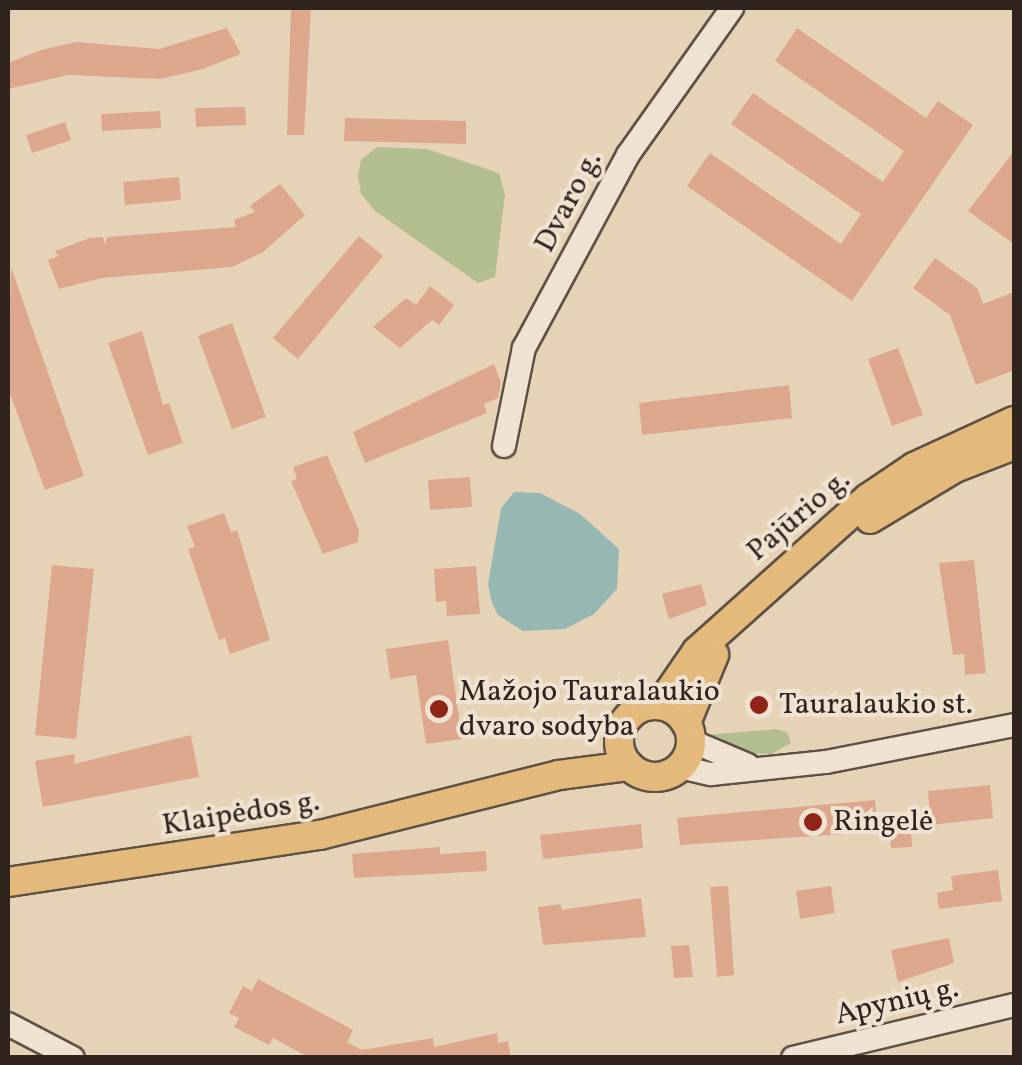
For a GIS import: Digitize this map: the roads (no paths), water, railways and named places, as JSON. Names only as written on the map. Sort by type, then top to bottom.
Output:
[{"type":"main road","name":"Pajūrio g.","points":[[560,775],[620,733],[638,709],[660,705],[722,626],[868,498],[914,467],[1014,421]]},
{"type":"main road","name":"Pajūrio g.","points":[[483,797],[560,775],[629,766],[648,777],[680,768],[709,661],[808,567],[926,484],[1014,445]]},
{"type":"main road","points":[[660,705],[689,732]]},
{"type":"main road","points":[[620,733],[629,766]]},
{"type":"main road","name":"Klaipėdos g.","points":[[8,882],[320,835],[483,797]]},
{"type":"street","name":"Dvaro g.","points":[[504,446],[524,348],[628,155],[732,8]]},
{"type":"street","points":[[680,768],[711,774],[826,762],[1014,725]]},
{"type":"street","points":[[689,732],[756,768]]},
{"type":"street","name":"Apynių g.","points":[[794,1058],[1014,1005]]},
{"type":"street","points":[[8,1024],[72,1058]]},
{"type":"water","points":[[514,492],[540,493],[580,514],[619,549],[617,589],[594,614],[565,629],[523,631],[498,615],[492,603],[488,584],[501,508]]},
{"type":"place","name":"Tauralaukio st.","points":[[759,705]]},
{"type":"place","name":"Mažojo Tauralaukio dvaro sodyba","points":[[439,709]]},
{"type":"place","name":"Ringelė","points":[[813,822]]}]
